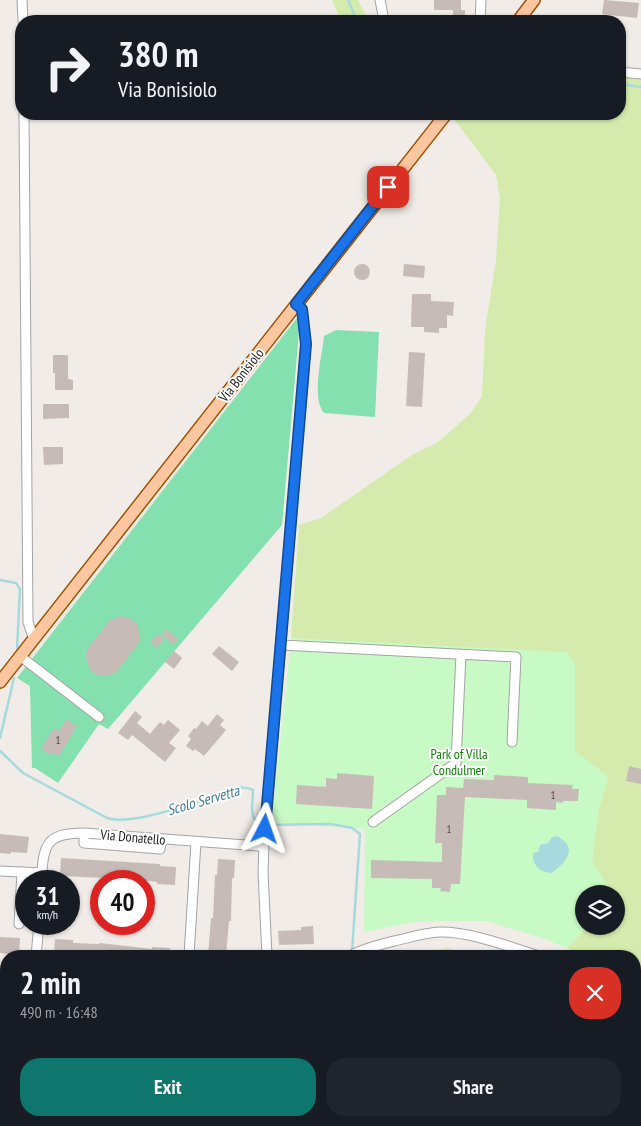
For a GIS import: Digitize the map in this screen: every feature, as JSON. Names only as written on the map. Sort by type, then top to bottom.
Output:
[{"type":"main road","points":[[523,15],[534,0]]},
{"type":"main road","name":"Via Bonisiolo","points":[[0,682],[441,120]]},
{"type":"street","points":[[22,0],[23,15]]},
{"type":"street","points":[[380,0],[383,15]]},
{"type":"street","points":[[480,15],[481,0]]},
{"type":"street","points":[[626,73],[641,74]]},
{"type":"street","points":[[24,120],[28,622],[32,634],[36,637]]},
{"type":"street","points":[[267,950],[262,846],[306,344],[302,309],[296,304]]},
{"type":"street","points":[[281,645],[516,657],[512,742]]},
{"type":"street","points":[[373,822],[456,763],[461,654]]},
{"type":"street","points":[[20,656],[99,717]]},
{"type":"street","name":"Via Donatello","points":[[42,870],[43,856],[46,847],[58,835],[67,833],[262,846]]},
{"type":"street","points":[[189,950],[196,842]]},
{"type":"street","points":[[0,871],[15,872]]},
{"type":"street","points":[[363,950],[422,934],[453,932],[520,950]]},
{"type":"street","points":[[36,950],[37,935]]},
{"type":"green space","points":[[332,0],[358,0],[366,15],[338,15]]},
{"type":"green space","points":[[626,76],[641,77],[641,950],[572,950],[567,948],[579,935],[625,935],[625,885],[607,885],[592,861],[598,813],[608,777],[575,751],[575,662],[291,638],[299,525],[321,518],[412,455],[437,443],[470,414],[482,396],[485,331],[496,260],[500,198],[496,175],[455,120],[626,120]]},
{"type":"green space","points":[[297,318],[299,332],[282,525],[108,729],[99,724],[58,783],[32,768],[30,686],[17,678]]},
{"type":"green space","points":[[336,330],[379,332],[375,417],[324,413],[320,406],[318,387],[324,336]]},
{"type":"green space","name":"Park of Villa Condulmer","points":[[291,638],[566,652],[575,662],[575,751],[608,777],[598,813],[592,861],[607,885],[575,885],[575,935],[579,935],[567,948],[487,921],[415,922],[364,932],[365,829],[272,822]]},
{"type":"green space","points":[[447,948],[454,950],[437,950]]},
{"type":"water","points":[[557,836],[568,846],[568,855],[552,873],[544,871],[535,865],[533,853],[538,852],[540,845],[548,843],[552,837]]},
{"type":"building","points":[[434,0],[461,0],[461,10],[465,10],[465,15],[453,15],[453,10],[434,10]]},
{"type":"building","points":[[604,0],[639,3],[637,18],[626,17],[626,15],[602,14]]},
{"type":"building","points":[[362,264],[368,266],[370,272],[368,278],[362,280],[356,278],[354,272],[356,266]]},
{"type":"building","points":[[404,264],[425,266],[424,278],[403,276]]},
{"type":"building","points":[[412,294],[431,294],[431,301],[454,302],[453,316],[447,315],[447,328],[439,328],[439,333],[424,332],[424,327],[411,327]]},
{"type":"building","points":[[409,352],[425,353],[422,407],[406,406]]},
{"type":"building","points":[[53,355],[68,355],[68,379],[73,380],[73,390],[55,390]]},
{"type":"building","points":[[43,404],[69,404],[69,418],[43,419]]},
{"type":"building","points":[[43,447],[63,447],[63,464],[44,465]]},
{"type":"building","points":[[122,616],[131,619],[138,625],[140,642],[116,672],[110,675],[98,675],[92,672],[87,663],[86,653],[88,648],[110,620]]},
{"type":"building","points":[[166,629],[178,639],[174,645],[162,635]]},
{"type":"building","points":[[158,634],[164,639],[157,648],[150,642]]},
{"type":"building","points":[[219,646],[239,662],[232,671],[212,654]]},
{"type":"building","points":[[174,651],[182,658],[174,669],[165,662]]},
{"type":"building","points":[[135,711],[142,717],[137,723],[150,734],[160,722],[164,725],[168,720],[180,730],[169,743],[176,748],[165,762],[132,735],[128,740],[118,733]]},
{"type":"building","points":[[217,714],[224,720],[220,725],[226,730],[204,756],[195,749],[193,751],[186,746],[191,739],[188,736],[194,728],[196,729],[202,721],[208,726]]},
{"type":"building","points":[[66,719],[77,726],[59,756],[53,753],[51,755],[41,749],[54,728],[59,731]]},
{"type":"building","points":[[629,766],[641,769],[641,784],[626,781]]},
{"type":"building","points":[[337,773],[374,776],[372,809],[296,804],[297,785],[326,787],[326,778],[337,779]]},
{"type":"building","points":[[494,775],[528,777],[528,783],[573,785],[572,789],[579,789],[578,801],[556,802],[556,810],[527,808],[527,800],[465,797],[460,884],[451,884],[450,892],[440,891],[441,888],[432,888],[432,879],[371,878],[371,860],[442,862],[442,843],[435,843],[437,795],[446,795],[446,787],[463,788],[464,779],[494,780]]},
{"type":"building","points":[[0,834],[29,837],[27,853],[0,853]]},
{"type":"building","points":[[61,858],[160,864],[160,866],[176,867],[175,885],[157,884],[155,882],[155,870],[90,870],[90,877],[80,877],[80,870],[60,870]]},
{"type":"building","points":[[218,859],[235,860],[234,878],[232,878],[231,921],[229,921],[227,950],[208,950],[211,918],[213,918],[215,875],[217,875]]},
{"type":"building","points":[[313,926],[314,944],[279,945],[278,931],[301,930],[301,927]]},
{"type":"building","points":[[0,937],[20,938],[19,950],[0,950]]},
{"type":"building","points":[[55,939],[73,940],[73,943],[100,943],[152,949],[152,947],[170,948],[170,950],[54,950]]},
{"type":"waterway","points":[[348,0],[354,15]]},
{"type":"waterway","points":[[626,85],[641,87]]},
{"type":"waterway","name":"Scolo Servetta","points":[[0,580],[16,583],[20,589],[17,649]]},
{"type":"waterway","name":"Scolo Servetta","points":[[0,738],[14,678]]},
{"type":"waterway","name":"Scolo Servetta","points":[[0,751],[23,773],[107,818],[116,820],[152,815],[198,802],[225,791],[246,788],[253,790],[253,815],[254,819],[261,825],[331,824],[352,828],[360,834],[352,950]]},
{"type":"route","points":[[265,829],[306,344],[302,309],[296,304],[388,187]]}]
